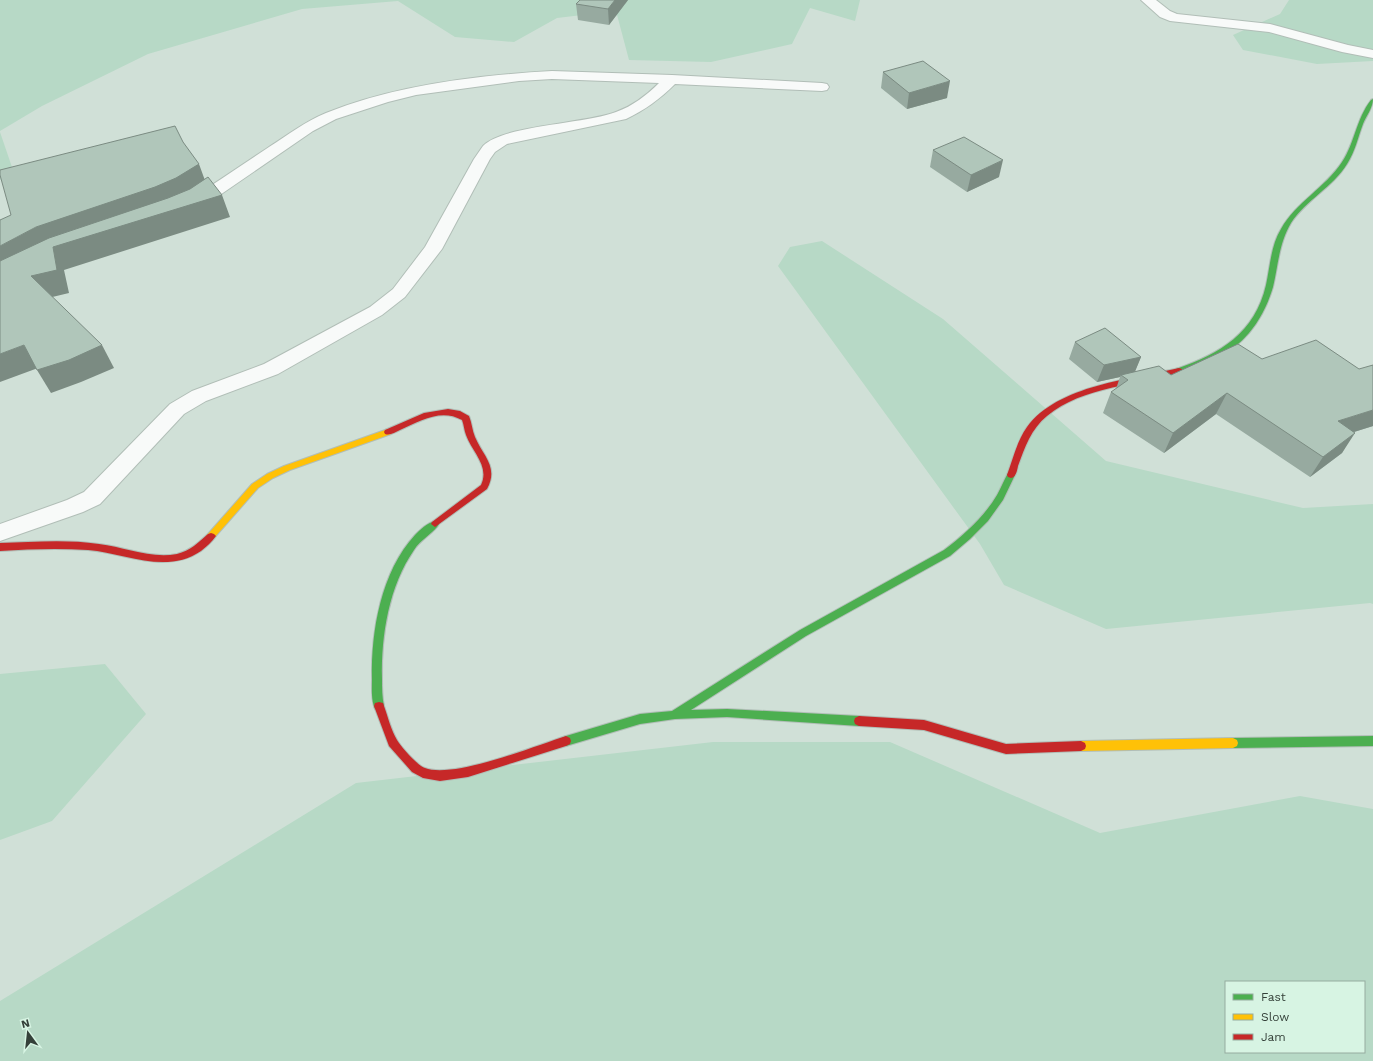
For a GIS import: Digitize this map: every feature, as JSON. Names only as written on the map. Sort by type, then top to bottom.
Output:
[{"type":"street","points":[[1148,0],[1165,14],[1176,18],[1270,28],[1347,49],[1373,54]]},
{"type":"street","points":[[178,212],[204,199],[308,128],[331,116],[384,98],[447,86],[552,74],[822,87]]},
{"type":"street","points":[[0,533],[75,506],[92,498],[177,409],[199,396],[271,369],[376,312],[399,293],[433,249],[482,159],[490,149],[502,141],[520,136],[621,116],[640,108],[656,96],[672,79]]},
{"type":"street","points":[[675,715],[798,636],[931,563],[962,542],[984,518],[1005,489],[1022,439],[1035,422],[1053,408],[1084,394],[1191,367],[1222,353],[1246,334],[1259,316],[1283,231],[1299,207],[1318,191],[1344,162],[1356,141],[1367,106],[1373,101]]},
{"type":"street","points":[[0,547],[97,547],[152,558],[176,559],[190,554],[200,548],[254,486],[270,476],[287,468],[379,436],[435,413],[452,411],[461,413],[466,418],[469,435],[487,468],[490,477],[488,483],[484,487],[420,535],[410,547],[397,570],[382,620],[377,654],[377,699],[393,743],[416,769],[424,773],[440,776],[468,772],[640,719],[675,715],[727,713],[924,725],[1006,749],[1061,746],[1373,742]]},
{"type":"green space","points":[[0,0],[860,0],[855,21],[810,8],[792,44],[711,62],[629,60],[616,11],[557,18],[514,42],[455,37],[398,1],[302,9],[148,54],[42,106],[0,131]]},
{"type":"green space","points":[[1289,0],[1373,0],[1373,61],[1317,64],[1243,50],[1233,35],[1280,14]]},
{"type":"green space","points":[[0,132],[14,173],[0,180]]},
{"type":"green space","points":[[822,241],[943,319],[1106,461],[1303,508],[1373,504],[1373,604],[1370,603],[1106,629],[1004,585],[980,544],[778,266],[790,247]]},
{"type":"green space","points":[[105,664],[146,714],[52,821],[0,840],[0,674]]},
{"type":"green space","points":[[713,742],[890,742],[1100,833],[1300,796],[1373,809],[1373,1061],[0,1061],[0,1001],[356,783]]},
{"type":"building","points":[[580,0],[615,0],[608,9],[576,4]]},
{"type":"building","points":[[923,61],[950,81],[909,93],[883,72]]},
{"type":"building","points":[[175,126],[183,142],[199,164],[176,178],[155,187],[36,227],[0,246],[0,220],[11,215],[0,170]]},
{"type":"building","points":[[964,137],[1003,160],[971,175],[933,150]]},
{"type":"building","points":[[208,177],[222,195],[53,247],[57,270],[31,276],[102,345],[69,360],[37,370],[24,345],[0,354],[0,261],[49,238],[168,198],[190,189]]},
{"type":"building","points":[[1105,328],[1141,357],[1104,365],[1075,342]]},
{"type":"building","points":[[1316,340],[1359,369],[1373,365],[1373,410],[1338,421],[1355,433],[1323,457],[1227,393],[1173,433],[1111,392],[1128,380],[1121,375],[1159,366],[1171,375],[1238,344],[1262,359]]},
{"type":"traffic: fast","points":[[1179,371],[1211,359],[1225,351],[1237,342],[1247,331],[1263,304],[1269,287],[1283,231],[1296,212],[1329,181],[1344,164],[1352,148],[1360,124],[1373,101]]},
{"type":"traffic: fast","points":[[676,714],[803,633],[947,553],[967,537],[985,518],[1000,498],[1011,475]]},
{"type":"traffic: fast","points":[[379,706],[377,699],[377,653],[381,623],[390,590],[396,573],[411,545],[424,532],[435,524]]},
{"type":"traffic: fast","points":[[566,741],[640,719],[675,715],[727,713],[859,721]]},
{"type":"traffic: fast","points":[[1233,743],[1373,741]]},
{"type":"traffic: slow","points":[[211,536],[255,486],[270,476],[287,468],[388,432]]},
{"type":"traffic: slow","points":[[1081,746],[1233,743]]},
{"type":"traffic: jam","points":[[1011,475],[1022,445],[1031,428],[1044,415],[1060,404],[1099,389],[1179,371]]},
{"type":"traffic: jam","points":[[388,432],[427,415],[437,413],[457,413],[466,418],[470,436],[487,467],[487,480],[484,487],[435,524]]},
{"type":"traffic: jam","points":[[0,547],[49,545],[86,546],[107,548],[145,557],[164,559],[179,557],[189,553],[198,548],[211,536]]},
{"type":"traffic: jam","points":[[379,706],[393,743],[416,769],[423,773],[440,776],[468,772],[566,741]]},
{"type":"traffic: jam","points":[[859,721],[924,725],[1006,749],[1081,746]]}]
